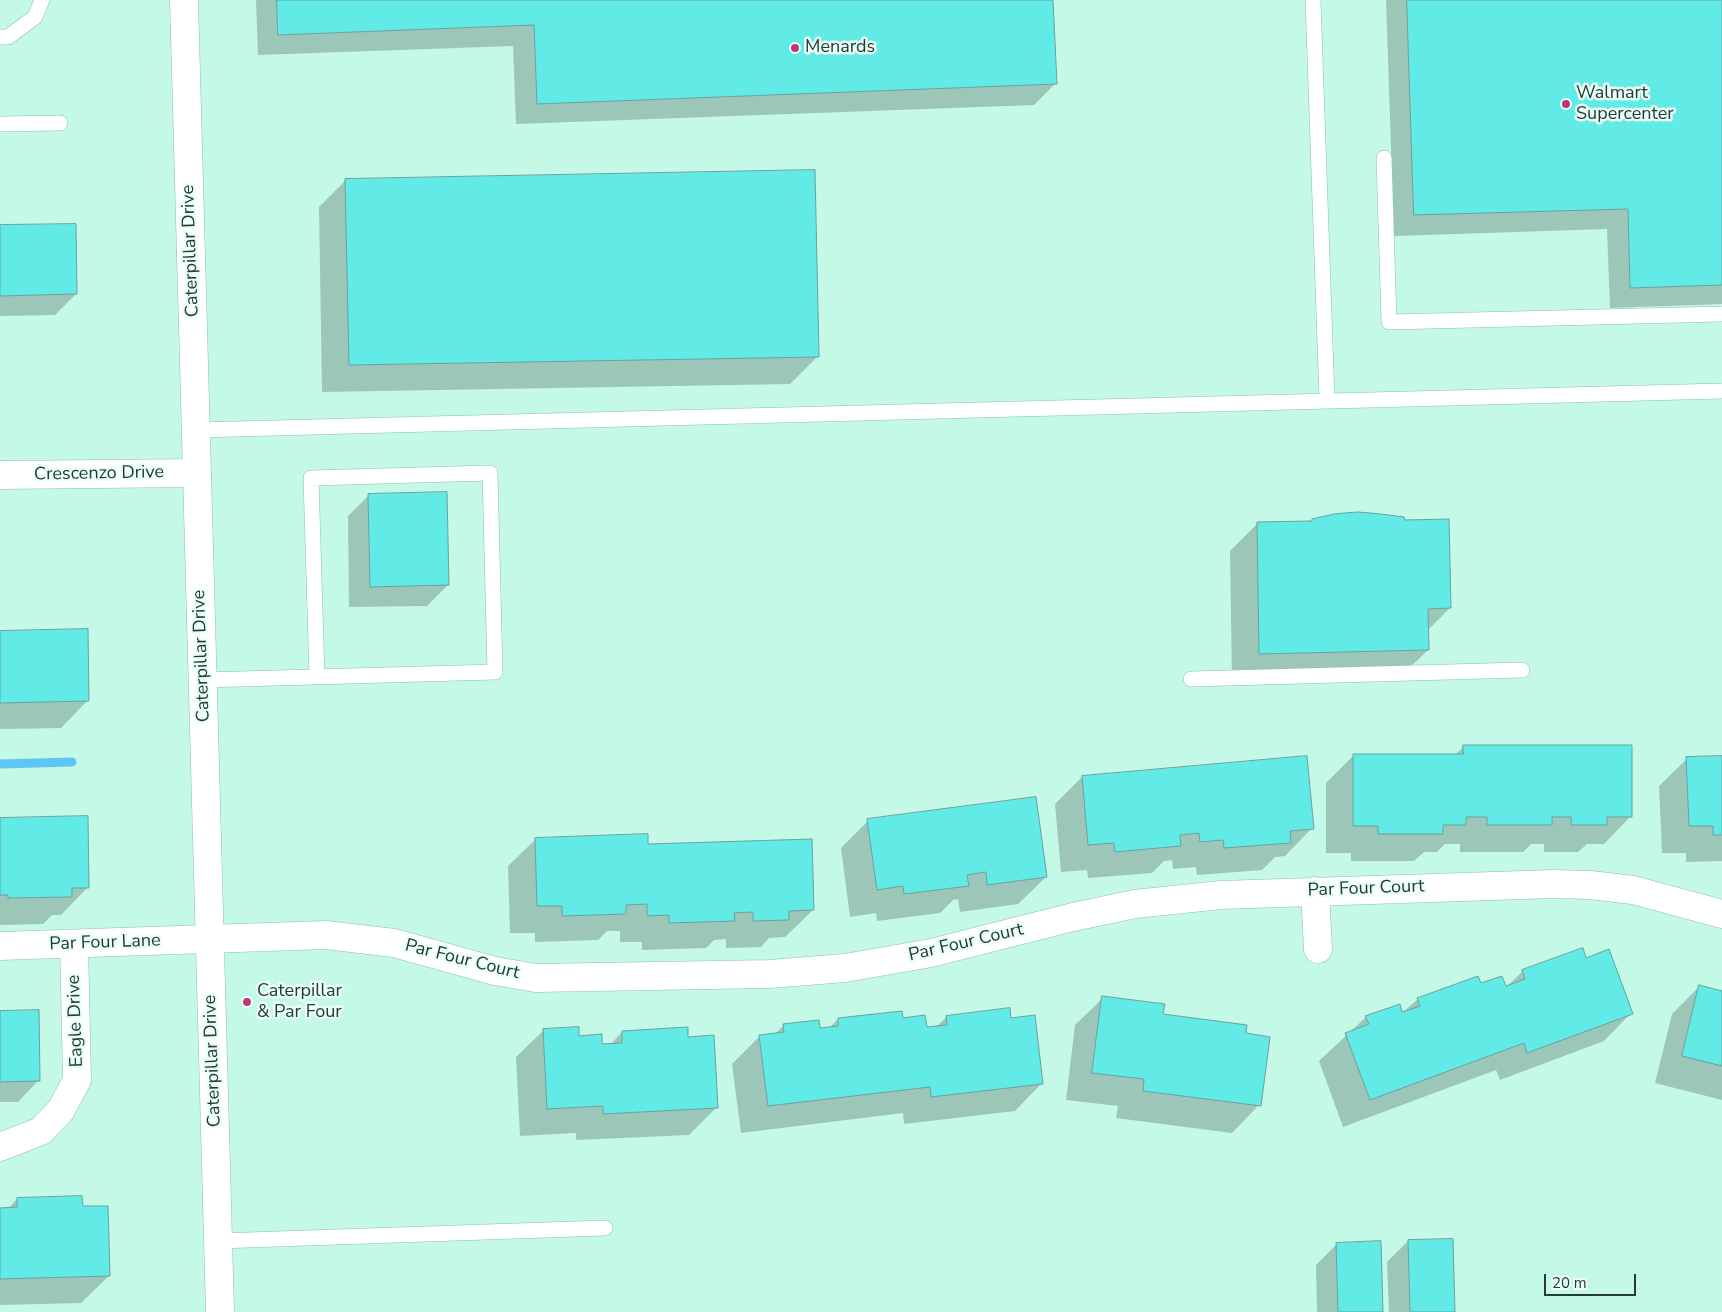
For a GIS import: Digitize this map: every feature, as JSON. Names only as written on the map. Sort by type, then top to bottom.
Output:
[{"type":"street","name":"Caterpillar Drive","points":[[184,0],[220,1312]]},
{"type":"street","name":"Crescenzo Drive","points":[[0,475],[197,473]]},
{"type":"street","name":"Par Four Court","points":[[210,939],[335,936],[394,943],[495,971],[536,978],[770,974],[845,968],[931,953],[1073,917],[1135,904],[1221,895],[1553,884],[1590,885],[1633,890],[1722,914]]},
{"type":"street","points":[[1314,891],[1318,949]]},
{"type":"street","name":"Par Four Lane","points":[[0,946],[210,939]]},
{"type":"street","name":"Eagle Drive","points":[[0,1147],[40,1131],[61,1110],[78,1080],[74,944]]},
{"type":"lane","points":[[0,37],[8,37],[35,17],[42,0]]},
{"type":"lane","points":[[1313,0],[1327,400]]},
{"type":"lane","points":[[0,124],[60,123]]},
{"type":"lane","points":[[1384,158],[1389,322],[1722,314]]},
{"type":"lane","points":[[196,430],[1327,400],[1722,392]]},
{"type":"lane","points":[[203,680],[317,677],[495,672],[490,473],[311,478],[317,677]]},
{"type":"lane","points":[[1191,679],[1522,670]]},
{"type":"lane","points":[[218,1241],[605,1228]]},
{"type":"building","name":"Menards","points":[[277,0],[1053,0],[1057,84],[537,104],[534,25],[278,35]]},
{"type":"building","name":"Walmart Supercenter","points":[[1407,0],[1722,0],[1722,285],[1630,288],[1628,209],[1414,215]]},
{"type":"building","points":[[815,170],[819,357],[349,365],[345,179]]},
{"type":"building","points":[[76,224],[77,294],[0,296],[0,225]]},
{"type":"building","points":[[447,492],[449,585],[370,587],[368,494]]},
{"type":"building","points":[[1358,512],[1404,517],[1405,520],[1449,519],[1451,608],[1428,609],[1429,650],[1259,654],[1257,522],[1312,521],[1312,519],[1334,514]]},
{"type":"building","points":[[88,629],[89,701],[0,703],[0,631]]},
{"type":"building","points":[[1463,745],[1632,745],[1632,817],[1607,817],[1607,825],[1571,825],[1571,817],[1552,817],[1552,825],[1487,825],[1487,817],[1466,817],[1466,825],[1443,825],[1443,834],[1378,834],[1378,826],[1353,826],[1353,754],[1463,754]]},
{"type":"building","points":[[1307,756],[1314,829],[1290,831],[1291,843],[1224,848],[1223,840],[1200,842],[1199,833],[1180,835],[1181,846],[1115,852],[1114,843],[1088,845],[1082,776]]},
{"type":"building","points":[[1722,756],[1722,835],[1713,835],[1713,826],[1689,826],[1686,757]]},
{"type":"building","points":[[1036,797],[1047,877],[987,885],[986,872],[967,875],[969,886],[904,894],[903,886],[877,890],[867,819]]},
{"type":"building","points":[[88,816],[89,888],[72,888],[72,897],[8,898],[8,895],[0,895],[0,818]]},
{"type":"building","points":[[648,834],[648,844],[812,839],[814,910],[789,911],[789,920],[753,921],[753,912],[734,913],[735,921],[669,923],[669,915],[647,916],[647,904],[626,905],[626,914],[562,916],[562,906],[537,906],[535,838]]},
{"type":"building","points":[[1583,948],[1586,958],[1609,949],[1633,1014],[1527,1053],[1524,1043],[1370,1100],[1345,1033],[1369,1024],[1365,1016],[1400,1004],[1402,1012],[1420,1006],[1417,998],[1478,976],[1481,983],[1502,976],[1506,986],[1525,979],[1522,970]]},
{"type":"building","points":[[1699,985],[1722,991],[1722,1066],[1682,1056]]},
{"type":"building","points":[[1102,996],[1165,1004],[1163,1014],[1247,1025],[1246,1033],[1270,1037],[1261,1106],[1143,1091],[1144,1079],[1092,1073]]},
{"type":"building","points":[[1010,1008],[1011,1018],[1035,1015],[1043,1084],[931,1097],[930,1087],[768,1106],[759,1035],[784,1032],[783,1024],[819,1020],[820,1028],[838,1026],[838,1018],[902,1011],[903,1018],[925,1015],[927,1027],[947,1025],[946,1016]]},
{"type":"building","points":[[39,1010],[40,1081],[0,1082],[0,1011]]},
{"type":"building","points":[[579,1027],[579,1036],[602,1034],[602,1044],[622,1043],[622,1031],[688,1027],[688,1037],[714,1035],[718,1108],[603,1114],[603,1106],[547,1109],[543,1029]]},
{"type":"building","points":[[82,1196],[83,1206],[108,1206],[110,1276],[0,1279],[0,1208],[17,1207],[17,1198]]},
{"type":"building","points":[[1453,1239],[1455,1312],[1410,1312],[1408,1240]]},
{"type":"building","points":[[1381,1241],[1383,1312],[1338,1312],[1336,1243]]},
{"type":"waterway","points":[[0,764],[72,762]]},
{"type":"place","name":"Menards","points":[[795,48]]},
{"type":"place","name":"Walmart Supercenter","points":[[1566,104]]},
{"type":"place","name":"Caterpillar & Par Four","points":[[247,1002]]}]
